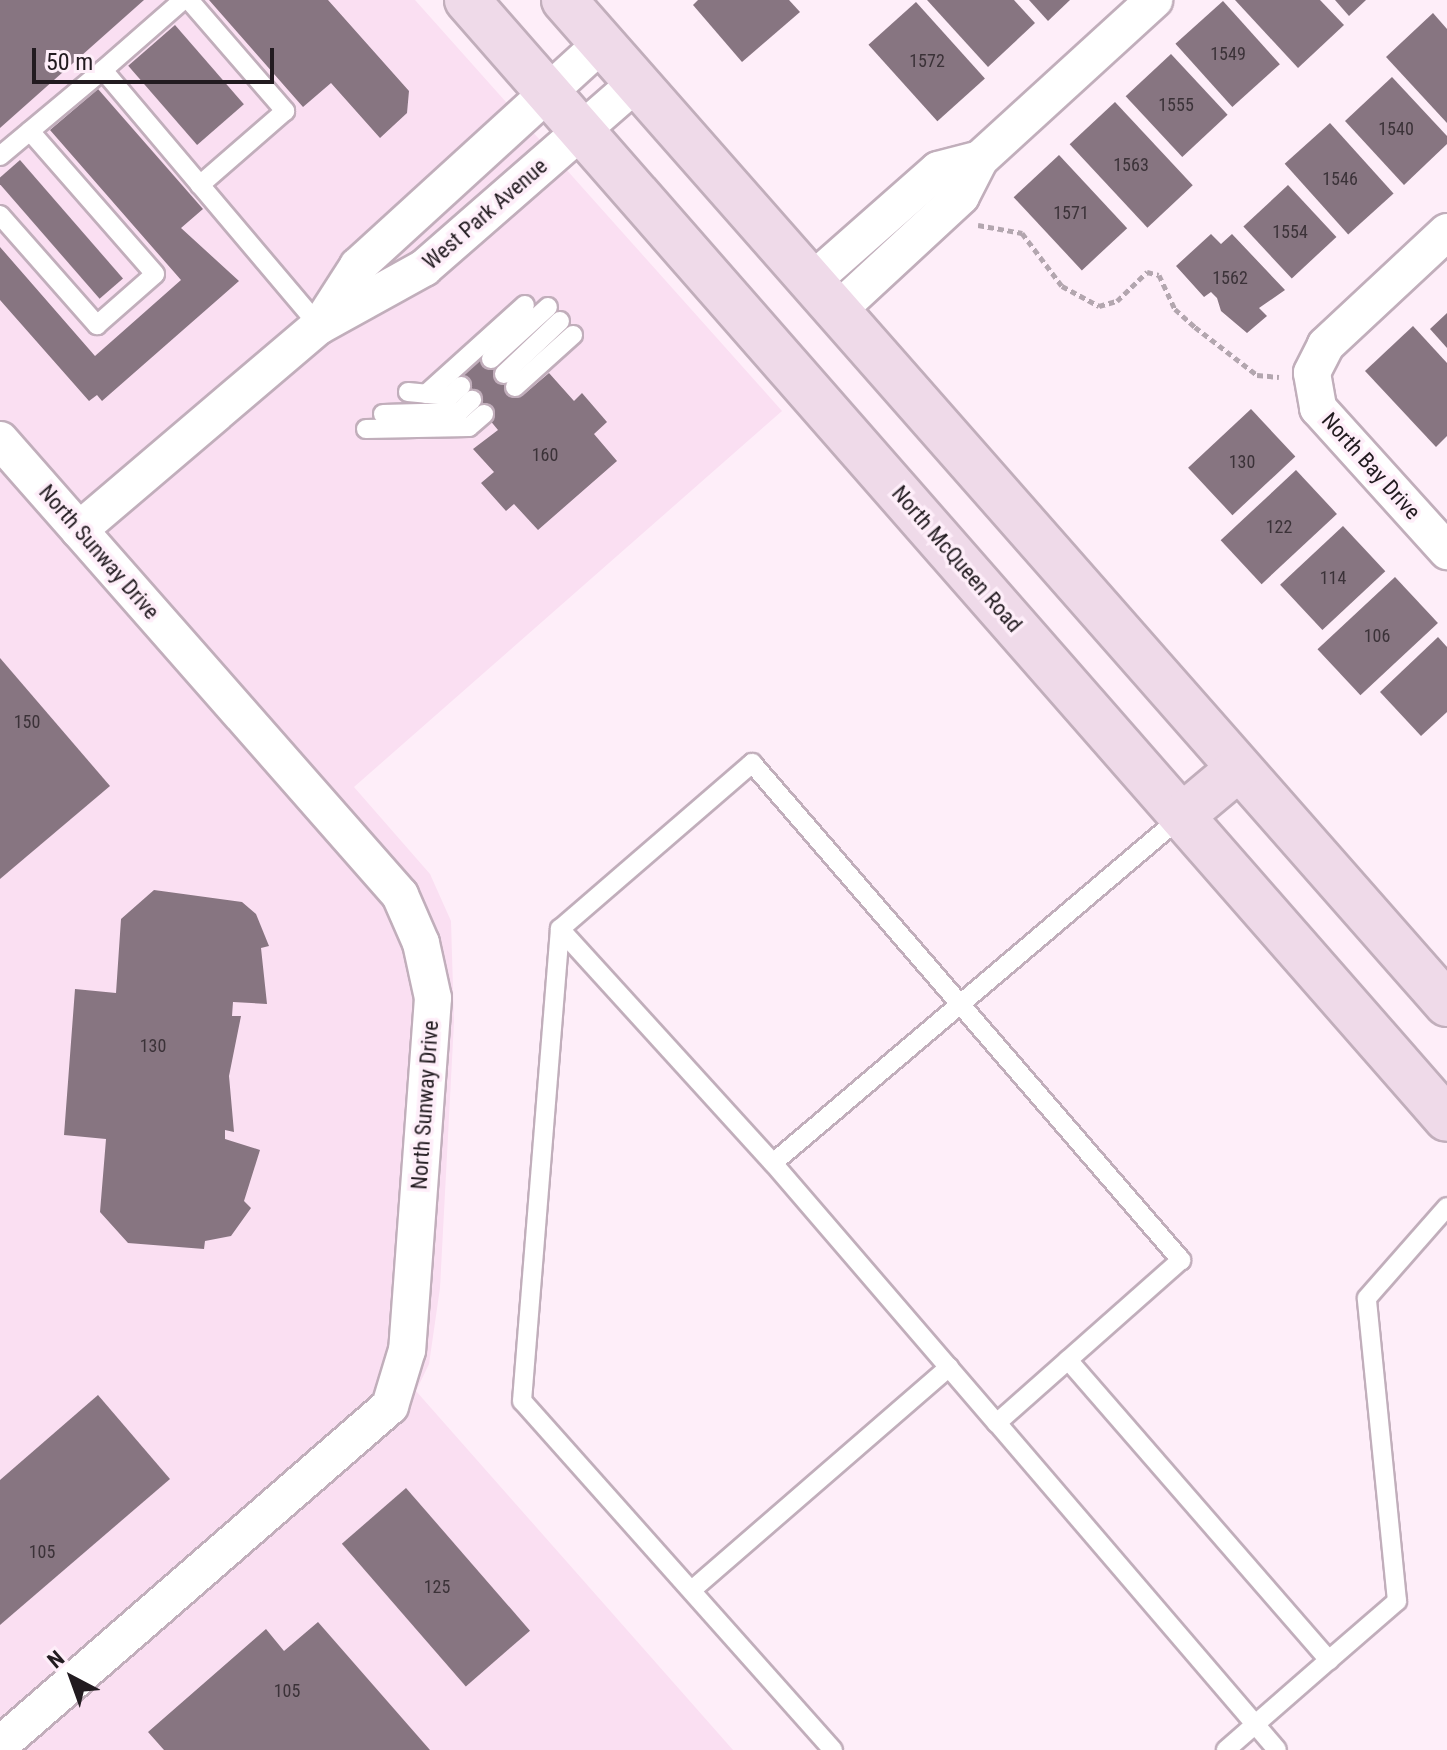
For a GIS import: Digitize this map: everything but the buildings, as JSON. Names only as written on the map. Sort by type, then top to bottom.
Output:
[{"type":"main road","name":"North McQueen Road","points":[[467,0],[1447,1119]]},
{"type":"main road","points":[[564,0],[1447,1004]]},
{"type":"main road","points":[[1182,816],[1238,769]]},
{"type":"street","points":[[824,297],[952,221],[980,159],[1154,0]]},
{"type":"street","name":"West Park Avenue","points":[[319,326],[358,266],[602,43]]},
{"type":"street","name":"West Park Avenue","points":[[79,530],[319,326],[424,268],[637,82]]},
{"type":"street","points":[[824,297],[917,188],[938,170],[980,159]]},
{"type":"street","points":[[917,188],[952,221]]},
{"type":"street","name":"North Bay Drive","points":[[1447,232],[1326,345],[1312,373],[1318,408],[1447,551]]},
{"type":"street","name":"North Sunway Drive","points":[[0,440],[400,895],[421,943],[432,1013],[407,1350],[390,1406],[0,1745]]},
{"type":"lane","points":[[0,156],[186,0],[285,111],[200,185]]},
{"type":"lane","points":[[103,70],[319,326]]},
{"type":"lane","points":[[0,215],[97,325],[155,274],[30,131]]},
{"type":"lane","points":[[472,400],[417,393],[525,305]]},
{"type":"lane","points":[[491,359],[548,307]]},
{"type":"lane","points":[[509,380],[567,328]]},
{"type":"lane","points":[[383,414],[459,412],[472,400]]},
{"type":"lane","points":[[366,429],[469,427],[472,400]]},
{"type":"lane","points":[[833,1750],[693,1589],[522,1401],[560,929],[752,763],[1181,1260],[997,1423]]},
{"type":"lane","points":[[773,1163],[958,1001],[1182,816]]},
{"type":"lane","points":[[560,929],[773,1163],[1277,1750]]},
{"type":"lane","points":[[1226,1750],[1397,1601],[1367,1298],[1447,1207]]},
{"type":"lane","points":[[1068,1360],[1329,1660]]},
{"type":"lane","points":[[693,1589],[949,1367]]},
{"type":"path","points":[[952,221],[1022,233],[1062,286],[1099,306],[1117,301],[1147,272],[1159,275],[1175,309],[1241,364]]},
{"type":"shaded area","points":[[0,0],[415,0],[782,411],[354,787],[430,874],[451,921],[454,1022],[440,1288],[429,1364],[416,1391],[733,1750],[0,1750]]}]
